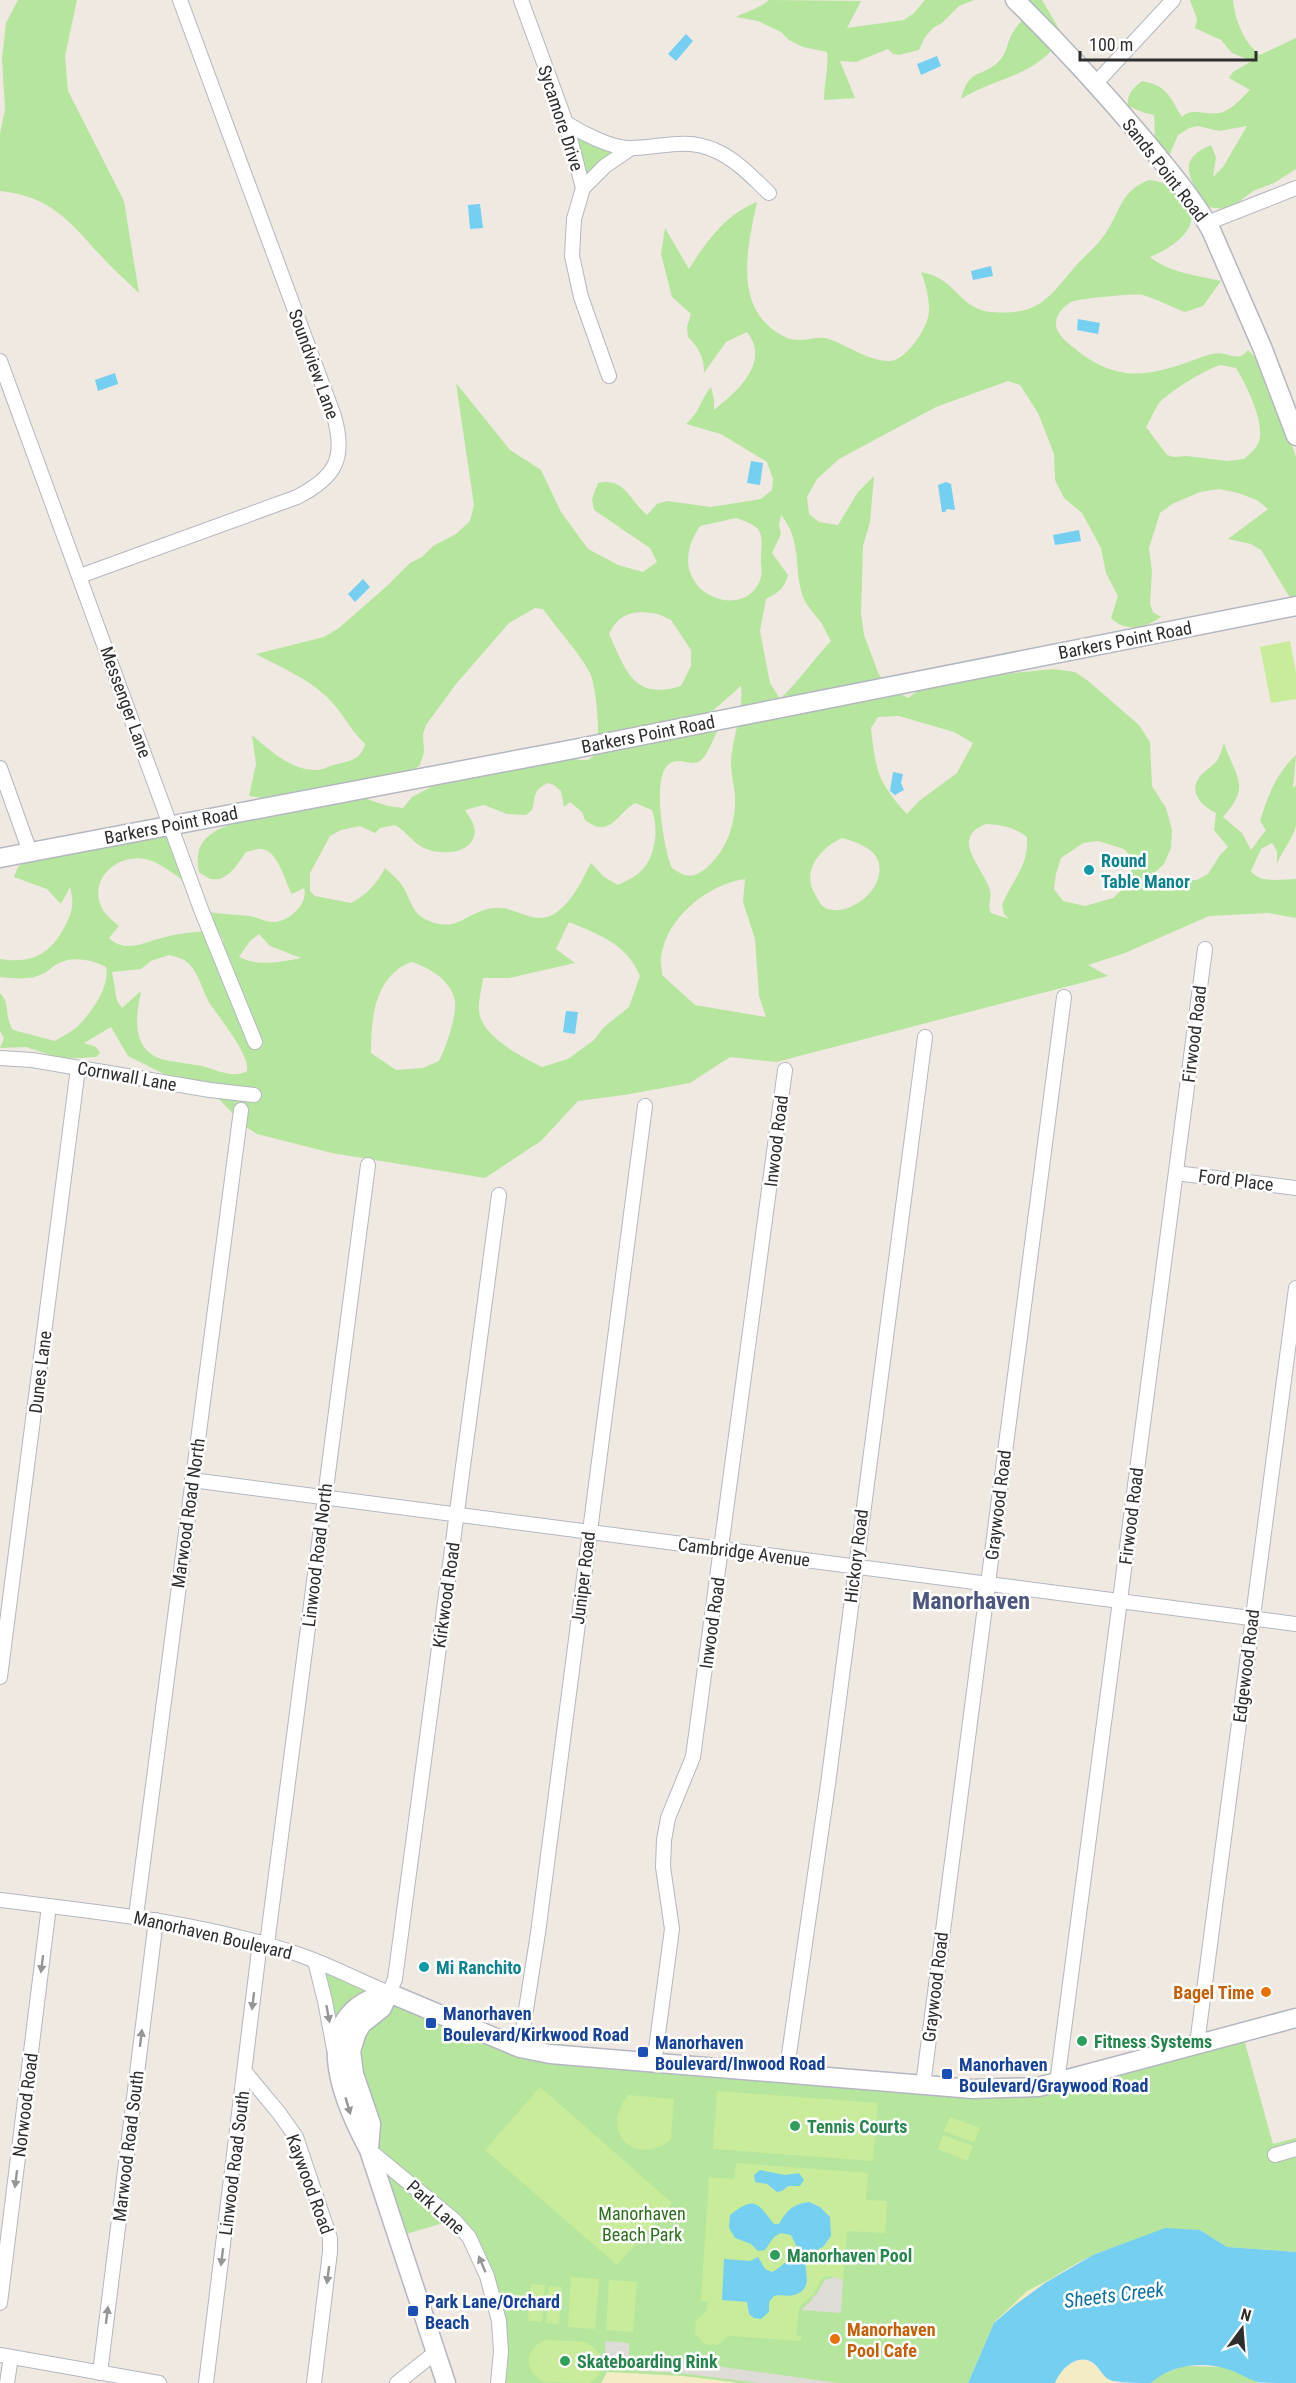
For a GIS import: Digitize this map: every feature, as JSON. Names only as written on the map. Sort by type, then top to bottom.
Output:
[{"type":"street","name":"Soundview Lane","points":[[80,576],[297,497],[314,488],[327,477],[337,461],[340,447],[334,416],[180,0]]},
{"type":"street","name":"Sycamore Drive","points":[[521,0],[566,123],[583,188],[574,219],[572,256],[581,297],[609,376]]},
{"type":"street","name":"Sands Point Road","points":[[1015,0],[1095,84],[1183,187],[1208,223],[1262,347],[1296,436]]},
{"type":"street","points":[[1095,84],[1173,0]]},
{"type":"street","points":[[566,123],[596,138],[630,149],[682,143],[713,149],[740,165],[769,193]]},
{"type":"street","points":[[583,188],[605,166],[630,149]]},
{"type":"street","points":[[1208,223],[1296,188]]},
{"type":"street","name":"Messenger Lane","points":[[0,361],[202,912],[255,1042]]},
{"type":"street","name":"Barkers Point Road","points":[[0,858],[574,749],[1296,606]]},
{"type":"street","points":[[0,768],[30,852]]},
{"type":"street","name":"Firwood Road","points":[[1057,2083],[1205,949]]},
{"type":"street","name":"Graywood Road","points":[[923,2085],[1064,997]]},
{"type":"street","name":"Hickory Road","points":[[786,2075],[814,1884],[925,1037]]},
{"type":"street","name":"Cornwall Lane","points":[[0,1058],[20,1058],[210,1090],[254,1095]]},
{"type":"street","name":"Dunes Lane","points":[[0,1677],[78,1068]]},
{"type":"street","name":"Inwood Road","points":[[654,2064],[672,1929],[663,1867],[664,1840],[668,1818],[693,1757],[785,1070]]},
{"type":"street","name":"Juniper Road","points":[[520,2048],[538,1933],[645,1107]]},
{"type":"street","name":"Marwood Road North","points":[[136,1916],[241,1110]]},
{"type":"street","name":"Linwood Road North","points":[[263,1943],[325,1498],[368,1165]]},
{"type":"street","name":"Ford Place","points":[[1176,1173],[1296,1188]]},
{"type":"street","name":"Kirkwood Road","points":[[389,1993],[394,1979],[500,1195]]},
{"type":"street","name":"Edgewood Road","points":[[1197,2044],[1296,1287]]},
{"type":"street","name":"Cambridge Avenue","points":[[192,1480],[1296,1624]]},
{"type":"street","name":"Manorhaven Boulevard","points":[[0,1900],[136,1916],[263,1943],[315,1960],[520,2048],[550,2054],[654,2064],[923,2085],[1017,2089],[1057,2083],[1296,2018]]},
{"type":"street","name":"Norwood Road","points":[[0,2303],[49,1906]]},
{"type":"street","name":"Marwood Road South","points":[[90,2375],[156,1920]]},
{"type":"street","name":"Linwood Road South","points":[[206,2383],[263,1943]]},
{"type":"street","points":[[315,1960],[337,2067],[352,2120],[369,2150],[446,2383]]},
{"type":"street","points":[[337,2067],[337,2042],[345,2018],[366,2000],[389,1993]]},
{"type":"street","points":[[369,2150],[370,2124],[354,2074],[351,2050],[362,2024],[382,2008],[389,1993]]},
{"type":"street","name":"Kaywood Road","points":[[245,2072],[296,2137],[330,2238],[314,2383]]},
{"type":"street","points":[[1275,2154],[1296,2149]]},
{"type":"street","name":"Park Lane","points":[[369,2150],[454,2220],[469,2237],[487,2276],[499,2321],[501,2352],[498,2383]]},
{"type":"street","points":[[397,2383],[436,2352]]},
{"type":"street","points":[[7,2383],[5,2356],[90,2375],[159,2383]]},
{"type":"green space","points":[[18,0],[77,0],[65,56],[68,91],[124,201],[139,293],[58,213],[33,198],[0,191],[0,134],[5,109],[2,58],[6,23]]},
{"type":"green space","points":[[769,0],[861,1],[847,28],[904,20],[914,13],[925,0],[974,0],[959,6],[942,23],[933,28],[925,37],[919,50],[899,55],[893,54],[888,49],[856,62],[840,61],[855,98],[824,100],[827,52],[803,47],[789,40],[781,32],[758,21],[736,17]]},
{"type":"green space","points":[[1016,0],[1042,0],[1062,34],[1052,30],[1057,44],[1036,64],[1024,71],[961,99],[972,77],[994,66],[1000,60],[1010,37],[1024,18]]},
{"type":"green space","points":[[1190,0],[1233,0],[1241,30],[1249,44],[1260,55],[1296,38],[1296,169],[1274,183],[1253,191],[1225,209],[1206,207],[1191,180],[1189,165],[1199,151],[1211,145],[1216,157],[1213,177],[1223,167],[1247,126],[1219,131],[1198,126],[1189,128],[1178,135],[1170,154],[1155,139],[1154,115],[1128,106],[1131,92],[1142,81],[1163,89],[1182,117],[1191,112],[1223,112],[1250,90],[1229,78],[1233,72],[1252,61],[1232,53],[1221,40],[1195,28],[1197,19]]},
{"type":"green space","points":[[573,133],[619,151],[586,178]]},
{"type":"green space","points":[[1149,180],[1166,185],[1180,197],[1188,207],[1191,216],[1190,225],[1178,240],[1150,257],[1166,267],[1221,281],[1203,306],[1185,312],[1143,295],[1071,302],[1059,314],[1056,320],[1057,328],[1066,341],[1090,360],[1121,372],[1136,374],[1151,372],[1213,354],[1240,356],[1248,350],[1259,361],[1277,402],[1296,457],[1296,598],[1289,596],[1261,550],[1251,544],[1228,539],[1268,509],[1257,500],[1219,489],[1200,492],[1172,504],[1160,513],[1149,548],[1152,572],[1150,604],[1153,612],[1161,617],[1149,624],[1136,627],[1117,623],[1111,618],[1118,596],[1106,573],[1101,548],[1082,513],[1064,498],[1055,480],[1054,454],[1038,413],[1020,385],[1008,381],[936,407],[839,459],[817,479],[807,497],[809,514],[819,522],[838,525],[858,492],[874,476],[870,522],[863,546],[861,614],[864,635],[879,675],[897,692],[908,698],[935,678],[965,671],[1004,674],[1053,669],[1075,672],[1139,725],[1150,742],[1152,786],[1166,808],[1172,830],[1171,848],[1164,864],[1153,874],[1167,881],[1197,880],[1208,874],[1228,847],[1214,830],[1216,813],[1201,802],[1195,787],[1201,775],[1217,760],[1224,743],[1236,773],[1239,788],[1237,797],[1223,817],[1242,833],[1251,850],[1266,830],[1260,821],[1274,785],[1296,755],[1293,788],[1296,785],[1295,830],[1277,864],[1277,851],[1272,843],[1261,849],[1251,871],[1265,879],[1296,879],[1296,918],[1268,913],[1209,916],[1125,953],[1088,965],[1108,976],[776,1062],[730,1057],[690,1083],[578,1101],[541,1141],[485,1178],[332,1153],[257,1134],[246,1127],[210,1090],[162,1073],[128,1056],[111,1027],[84,1043],[96,1047],[100,1053],[96,1057],[63,1059],[26,1047],[0,1048],[4,1038],[0,1031],[0,993],[13,1030],[55,1041],[74,1029],[84,1019],[99,998],[107,975],[106,967],[95,962],[75,959],[63,961],[43,974],[33,977],[0,977],[0,959],[22,960],[40,955],[54,943],[71,911],[70,887],[61,904],[47,889],[14,877],[18,867],[31,858],[132,831],[145,819],[150,826],[150,840],[163,833],[171,824],[188,885],[156,863],[135,858],[116,864],[108,870],[99,886],[98,896],[102,909],[119,926],[109,938],[122,945],[135,946],[185,933],[198,932],[208,932],[224,942],[214,924],[211,912],[249,916],[273,922],[285,919],[301,905],[304,900],[304,888],[292,894],[276,860],[266,850],[246,852],[232,871],[221,879],[207,877],[199,872],[198,855],[203,842],[212,833],[251,816],[275,800],[249,796],[256,764],[252,735],[284,760],[313,770],[355,758],[361,753],[365,744],[332,702],[319,690],[293,673],[256,654],[324,637],[339,628],[410,563],[422,557],[433,546],[456,534],[470,521],[474,505],[456,383],[510,450],[541,470],[561,512],[588,549],[618,565],[643,572],[657,562],[650,548],[594,510],[592,499],[598,483],[615,483],[626,491],[647,515],[657,504],[667,501],[711,507],[761,499],[772,490],[773,479],[767,462],[721,434],[686,424],[695,414],[711,387],[714,410],[741,385],[753,365],[755,354],[753,343],[747,332],[726,342],[704,373],[700,353],[688,337],[687,327],[691,314],[672,297],[661,254],[665,228],[689,269],[702,249],[726,221],[757,202],[747,259],[747,277],[750,295],[757,312],[768,326],[791,339],[829,339],[866,356],[889,361],[895,360],[909,350],[921,334],[928,318],[928,296],[921,272],[940,279],[971,305],[983,311],[1007,313],[1040,304],[1100,241],[1123,201],[1140,184]],"holes":[[[1221,365],[1236,368],[1240,375],[1254,403],[1260,433],[1257,446],[1244,459],[1227,461],[1167,455],[1146,427],[1160,402],[1198,375]],[[781,515],[788,525],[795,545],[803,597],[831,641],[780,699],[770,683],[760,631],[766,599],[780,590],[788,575],[772,553],[781,534],[779,525]],[[736,518],[759,530],[762,572],[753,592],[739,599],[724,600],[709,595],[696,584],[689,568],[689,549],[700,526]],[[535,608],[543,609],[590,673],[596,703],[598,731],[595,753],[588,759],[565,756],[446,779],[412,797],[403,808],[367,799],[373,785],[411,772],[420,765],[424,752],[423,734],[426,725],[456,684],[509,623]],[[643,612],[658,614],[671,620],[691,650],[691,666],[681,686],[665,690],[652,689],[642,686],[633,679],[609,634],[615,624],[626,615]],[[741,686],[741,705],[731,763],[735,795],[732,826],[729,836],[713,862],[696,874],[685,875],[672,868],[669,859],[661,814],[661,783],[664,771],[669,764],[677,761],[696,763],[708,750],[719,728],[692,729]],[[899,716],[954,732],[973,743],[957,773],[919,801],[907,814],[884,784],[877,765],[871,728],[878,717]],[[548,783],[554,785],[561,791],[564,807],[570,802],[582,812],[585,820],[601,827],[613,823],[635,803],[652,810],[655,835],[652,852],[645,867],[637,875],[618,885],[604,877],[591,863],[566,904],[547,917],[532,917],[496,908],[486,909],[462,921],[445,925],[419,915],[401,884],[385,868],[371,888],[351,903],[315,896],[310,891],[310,873],[330,836],[341,830],[360,826],[375,833],[380,828],[395,825],[424,848],[437,852],[453,852],[466,847],[474,836],[474,825],[465,810],[484,805],[507,814],[526,815],[532,810],[537,791]],[[986,824],[1008,827],[1027,837],[1023,865],[1002,905],[1004,914],[1009,919],[991,913],[990,890],[969,845],[970,837],[975,830]],[[842,838],[864,846],[875,855],[879,865],[879,876],[875,886],[868,895],[849,908],[838,910],[826,908],[816,896],[810,878],[811,870],[820,854]],[[1098,841],[1124,849],[1131,856],[1133,865],[1127,885],[1113,898],[1085,906],[1063,901],[1054,889],[1061,858],[1083,843]],[[745,879],[743,902],[755,939],[759,996],[766,1017],[695,1005],[662,975],[661,957],[671,929],[680,916],[703,896],[731,882]],[[569,922],[601,936],[619,948],[628,956],[640,976],[629,1007],[603,1028],[594,1040],[568,1059],[542,1067],[504,1045],[481,1020],[479,1007],[483,978],[509,978],[575,963],[556,949]],[[259,934],[270,946],[301,958],[270,963],[239,957],[250,941]],[[169,955],[185,961],[199,978],[209,1002],[239,1046],[247,1064],[247,1071],[236,1074],[225,1073],[202,1066],[170,1061],[148,1052],[142,1044],[137,1024],[141,991],[122,1008],[117,1001],[112,972],[141,969],[151,961]],[[411,962],[432,971],[449,987],[455,1001],[453,1023],[439,1061],[423,1068],[396,1070],[371,1053],[374,1013],[382,988],[399,969]]]},
{"type":"green space","points":[[1290,641],[1296,673],[1296,699],[1271,703],[1260,647]]},
{"type":"green space","name":"Manorhaven Beach Park","points":[[315,1961],[520,2048],[1017,2089],[1242,2032],[1273,2144],[1296,2138],[1296,2252],[1227,2247],[1200,2230],[1188,2230],[1098,2253],[1073,2265],[1043,2284],[994,2323],[968,2383],[502,2383],[494,2300],[454,2220],[399,2236],[378,2177],[393,2171],[369,2150]]},
{"type":"green space","points":[[540,2087],[672,2203],[617,2265],[485,2150]]},
{"type":"green space","name":"Tennis Courts","points":[[717,2091],[878,2103],[873,2161],[713,2149]]},
{"type":"green space","points":[[628,2095],[674,2099],[671,2139],[658,2147],[646,2150],[635,2148],[625,2142],[619,2134],[617,2122],[620,2109]]},
{"type":"green space","points":[[950,2117],[980,2128],[974,2143],[944,2131]]},
{"type":"green space","points":[[943,2135],[973,2146],[967,2161],[938,2149]]},
{"type":"green space","name":"Manorhaven Pool","points":[[736,2163],[868,2173],[866,2200],[887,2201],[885,2233],[847,2231],[843,2280],[829,2276],[822,2278],[814,2294],[799,2307],[796,2335],[801,2336],[801,2341],[728,2336],[718,2345],[704,2344],[695,2333],[696,2320],[706,2312],[708,2302],[701,2301],[709,2177],[734,2179]]},
{"type":"green space","points":[[571,2277],[599,2279],[595,2329],[568,2327]]},
{"type":"green space","points":[[609,2280],[637,2282],[633,2332],[606,2330]]},
{"type":"green space","points":[[531,2284],[545,2285],[542,2322],[528,2321]]},
{"type":"green space","points":[[549,2286],[562,2287],[559,2324],[546,2323]]},
{"type":"green space","name":"Skateboarding Rink","points":[[547,2340],[586,2342],[600,2356],[602,2367],[600,2373],[590,2383],[544,2382],[537,2378],[530,2366],[530,2353],[539,2343]]},
{"type":"green space","points":[[1184,2366],[1224,2367],[1260,2383],[1151,2383],[1158,2376]]},
{"type":"sand","points":[[1070,2269],[1045,2283],[1002,2315],[1027,2291]]},
{"type":"sand","points":[[1082,2360],[1094,2365],[1110,2379],[1129,2383],[1055,2383],[1065,2368]]},
{"type":"sand","points":[[607,2372],[683,2376],[741,2383],[601,2383]]},
{"type":"shaded area","points":[[835,2277],[843,2280],[841,2313],[801,2310],[813,2299],[812,2297],[816,2295],[825,2280]]},
{"type":"shaded area","points":[[605,2341],[629,2343],[629,2356],[633,2359],[695,2363],[838,2383],[758,2383],[681,2373],[606,2369]]},
{"type":"water","points":[[686,34],[693,41],[676,61],[668,54]]},
{"type":"water","points":[[937,56],[941,66],[921,75],[917,64]]},
{"type":"water","points":[[480,204],[483,228],[470,229],[468,205]]},
{"type":"water","points":[[991,266],[993,276],[973,280],[971,271]]},
{"type":"water","points":[[1078,319],[1100,323],[1098,334],[1077,330]]},
{"type":"water","points":[[115,373],[118,384],[98,391],[95,380]]},
{"type":"water","points":[[751,461],[763,463],[760,485],[747,483]]},
{"type":"water","points":[[946,482],[951,484],[955,510],[947,509],[942,512],[938,485]]},
{"type":"water","points":[[1079,530],[1081,541],[1055,545],[1053,535]]},
{"type":"water","points":[[363,579],[370,587],[355,602],[348,594]]},
{"type":"water","points":[[893,772],[903,774],[901,783],[904,790],[895,795],[890,791]]},
{"type":"water","points":[[566,1011],[578,1012],[575,1034],[563,1032]]},
{"type":"water","points":[[760,2170],[785,2175],[799,2173],[804,2180],[800,2186],[788,2186],[777,2192],[767,2184],[755,2182],[754,2175]]},
{"type":"water","points":[[809,2202],[820,2207],[830,2217],[831,2236],[823,2247],[806,2255],[805,2288],[794,2295],[774,2296],[769,2302],[769,2312],[761,2319],[749,2314],[747,2302],[722,2300],[724,2259],[750,2261],[758,2257],[765,2269],[772,2272],[793,2254],[797,2247],[791,2235],[781,2233],[774,2237],[765,2250],[758,2251],[751,2244],[735,2238],[729,2228],[730,2215],[745,2205],[755,2204],[774,2224],[779,2224],[791,2208]]},
{"type":"water","name":"Sheets Creek","points":[[1165,2228],[1200,2230],[1227,2247],[1296,2252],[1296,2383],[1258,2382],[1227,2369],[1208,2365],[1177,2369],[1151,2383],[1118,2382],[1107,2378],[1092,2362],[1080,2360],[1069,2364],[1055,2383],[968,2383],[994,2323],[1015,2305],[1045,2283],[1093,2255]]},
{"type":"place","name":"Round Table Manor","points":[[1089,870]]},
{"type":"place","name":"Mi Ranchito","points":[[424,1967]]},
{"type":"place","name":"Bagel Time","points":[[1266,1992]]},
{"type":"place","name":"Manorhaven Boulevard/Kirkwood Road","points":[[431,2023]]},
{"type":"place","name":"Fitness Systems","points":[[1082,2041]]},
{"type":"place","name":"Manorhaven Boulevard/Inwood Road","points":[[643,2052]]},
{"type":"place","name":"Manorhaven Boulevard/Graywood Road","points":[[947,2074]]},
{"type":"place","name":"Tennis Courts","points":[[795,2126]]},
{"type":"place","name":"Manorhaven Pool","points":[[775,2255]]},
{"type":"place","name":"Park Lane/Orchard Beach","points":[[413,2311]]},
{"type":"place","name":"Manorhaven Pool Cafe","points":[[835,2339]]},
{"type":"place","name":"Skateboarding Rink","points":[[565,2361]]},
{"type":"district","name":"Manorhaven","points":[[971,1601]]}]
